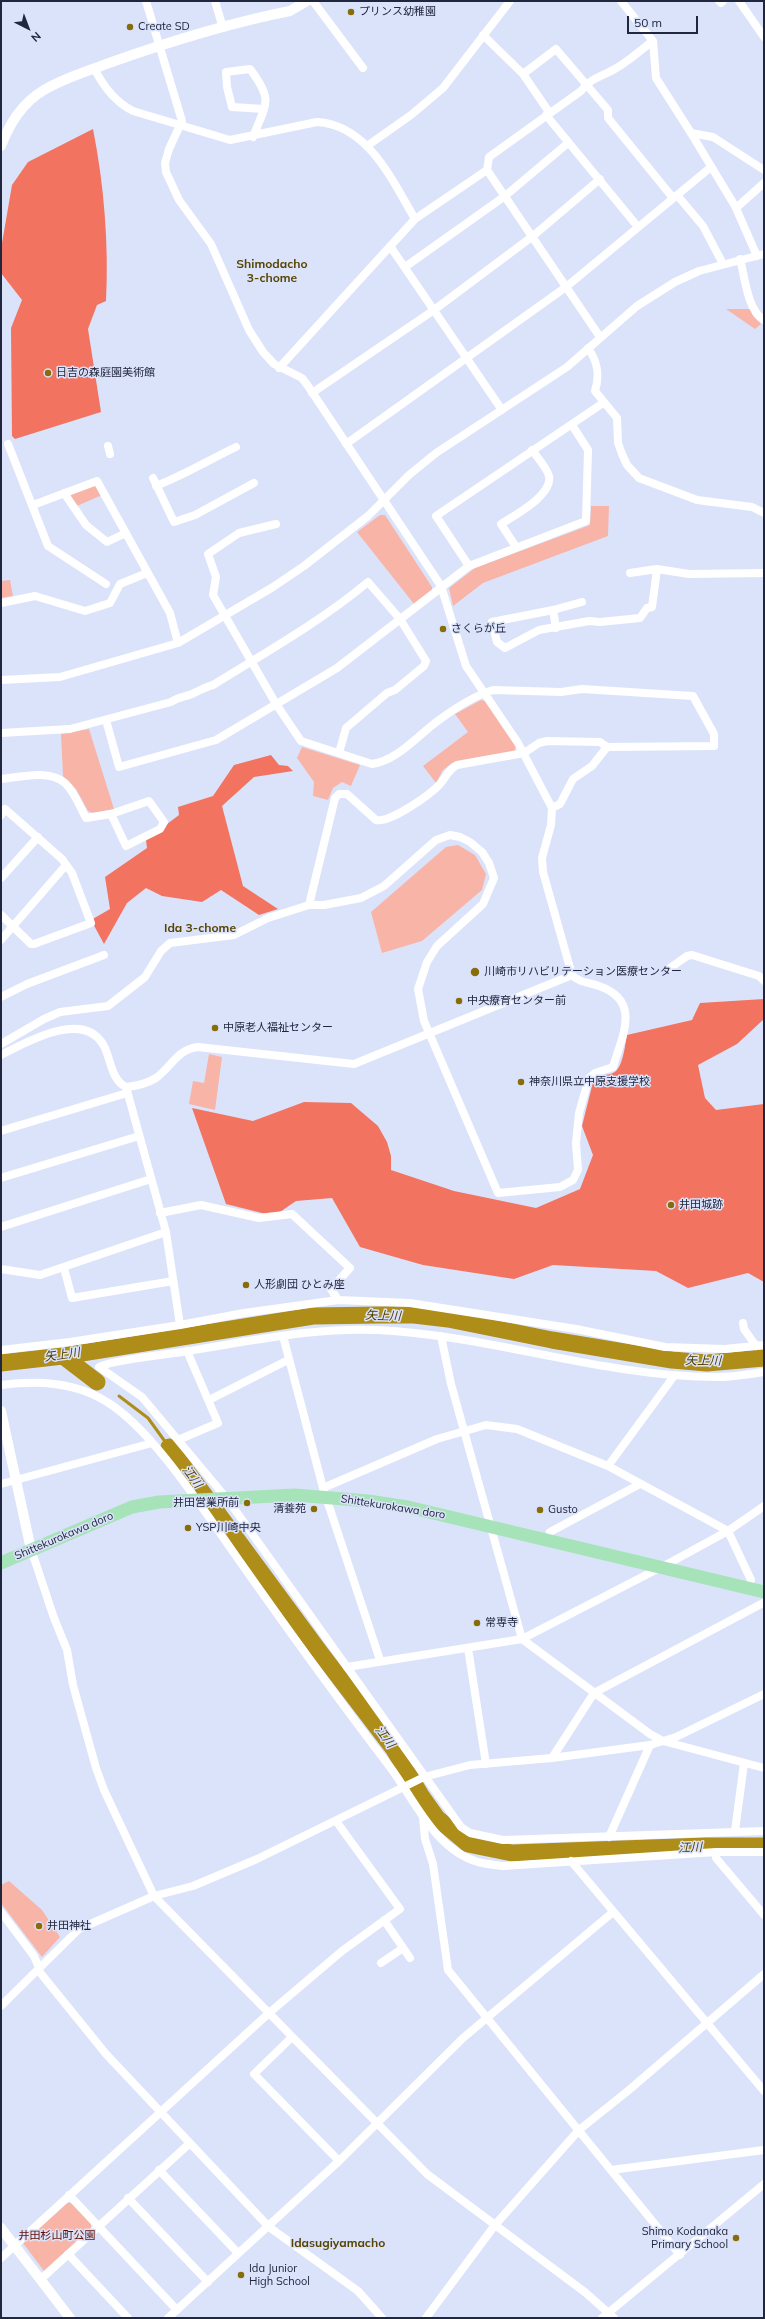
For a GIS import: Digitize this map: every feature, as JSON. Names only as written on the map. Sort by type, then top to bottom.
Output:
[{"type":"main road","name":"Shittekurokawa doro","points":[[1,1563],[31,1547],[128,1503],[162,1496],[223,1495],[269,1490],[324,1492],[411,1502],[668,1564],[764,1584]]},
{"type":"main road","name":"Shittekurokawa doro","points":[[490,1522],[550,1532],[668,1564],[764,1599]]},
{"type":"main road","name":"Shittekurokawa doro","points":[[1,1558],[31,1547]]},
{"type":"street","points":[[1,1044],[44,1019],[60,1012],[108,1006],[146,977],[161,951],[170,944],[234,935],[268,918],[309,905],[324,905],[361,898],[384,886],[436,840],[450,836],[460,837],[482,852],[489,863],[494,878],[489,892],[482,904],[437,946],[421,976],[418,989],[424,1021],[498,1193],[564,1186],[573,1180],[578,1170],[577,1125],[589,1078],[595,1073],[613,1067],[627,1018],[623,1004],[616,996],[599,986],[578,981],[572,974],[543,872],[542,858],[551,825],[552,808],[524,753],[483,694],[466,666],[441,586],[302,378],[279,368],[263,352],[249,330],[210,244],[179,200],[166,172],[165,163],[169,149],[181,126],[177,101],[146,1]]},
{"type":"street","points":[[215,1],[223,28]]},
{"type":"street","points":[[1,146],[19,106],[44,90],[94,68],[159,46],[290,11],[307,1]]},
{"type":"street","points":[[313,1],[363,68]]},
{"type":"street","points":[[367,146],[411,115],[443,88],[510,1]]},
{"type":"street","points":[[1,680],[60,677],[178,643],[273,587],[304,566],[384,501],[408,475],[436,453],[567,367],[637,306],[675,282],[724,264],[760,255],[736,208],[691,132],[656,78],[653,41],[621,1]]},
{"type":"street","points":[[719,1],[721,3],[723,1]]},
{"type":"street","points":[[739,1],[764,37]]},
{"type":"street","points":[[483,35],[523,74],[568,143],[600,179],[638,227]]},
{"type":"street","points":[[600,337],[487,170],[489,157],[580,91],[596,76],[610,72],[653,41]]},
{"type":"street","points":[[523,74],[556,49],[608,110],[608,118],[675,197],[703,226],[724,264]]},
{"type":"street","points":[[94,68],[102,84],[121,105],[134,111],[230,140],[253,137],[317,122],[329,123],[345,130],[377,155],[415,219]]},
{"type":"street","points":[[253,137],[267,102],[263,86],[250,69],[226,72],[227,87],[232,107],[264,109]]},
{"type":"street","points":[[691,132],[713,137],[764,170]]},
{"type":"street","points":[[405,268],[505,196],[568,143]]},
{"type":"street","points":[[346,444],[566,287],[711,167]]},
{"type":"street","points":[[279,368],[415,219],[487,170]]},
{"type":"street","points":[[312,393],[434,310],[533,236],[600,179]]},
{"type":"street","points":[[736,208],[764,183]]},
{"type":"street","points":[[390,246],[502,410]]},
{"type":"street","points":[[740,260],[756,314],[764,320]]},
{"type":"street","points":[[588,348],[595,358],[599,378],[595,391],[603,403],[617,418],[618,443],[622,454],[627,465],[639,478],[697,500],[752,507],[764,513]]},
{"type":"street","points":[[469,566],[436,516],[603,403]]},
{"type":"street","points":[[106,720],[119,767],[216,740],[337,668],[441,586],[469,566],[586,521],[588,450],[572,425]]},
{"type":"street","points":[[8,444],[48,546],[106,584]]},
{"type":"street","points":[[156,486],[181,476],[202,462],[236,447]]},
{"type":"street","points":[[516,547],[501,524],[543,495],[549,486],[549,476],[532,450]]},
{"type":"street","points":[[153,478],[174,522],[195,515],[254,482]]},
{"type":"street","points":[[33,505],[97,481],[170,613],[178,643]]},
{"type":"street","points":[[64,493],[86,525],[107,542],[126,533]]},
{"type":"street","points":[[276,524],[239,533],[208,554],[216,577],[213,595],[223,616],[276,704],[301,741],[372,764],[384,763],[440,719],[483,694],[493,690],[561,692],[582,689],[693,696],[714,734],[714,746],[607,747],[600,742],[547,741],[539,743],[524,753],[457,765],[450,769],[439,785],[386,820],[376,820],[347,794],[339,794],[335,798],[309,905]]},
{"type":"street","points":[[582,602],[553,610],[492,622],[497,642],[505,648],[539,630],[588,621],[600,622],[640,618],[647,608],[652,607],[657,569]]},
{"type":"street","points":[[630,573],[657,569],[689,574],[764,573]]},
{"type":"street","points":[[1,603],[35,596],[85,611],[110,603],[120,584],[147,573]]},
{"type":"street","points":[[1,733],[70,729],[193,694],[202,687],[213,685],[340,605],[368,582],[400,619],[426,661],[424,666],[395,690],[387,693],[346,728],[339,753]]},
{"type":"street","points":[[553,610],[556,628]]},
{"type":"street","points":[[552,808],[560,804],[574,780],[592,766],[607,747]]},
{"type":"street","points":[[1,779],[46,775],[56,778],[65,783],[86,818],[111,814],[149,801],[164,822],[160,829],[126,846],[111,814]]},
{"type":"street","points":[[1,814],[5,809],[38,837],[66,865],[72,873],[91,923],[31,944],[1,915]]},
{"type":"street","points":[[1,878],[38,837]]},
{"type":"street","points":[[1,940],[66,865]]},
{"type":"street","points":[[1,997],[27,984],[104,955]]},
{"type":"street","points":[[670,968],[686,956],[692,955],[759,976],[764,981]]},
{"type":"street","points":[[1,1130],[127,1090],[154,1079],[188,1048],[198,1047],[354,1064],[430,1034],[572,974]]},
{"type":"street","points":[[1,1055],[25,1042],[50,1033],[79,1028],[89,1031],[98,1038],[105,1047],[116,1078],[127,1090],[166,1232],[180,1325]]},
{"type":"street","points":[[1,1178],[139,1136]]},
{"type":"street","points":[[1,1227],[151,1179]]},
{"type":"street","points":[[160,1213],[201,1205],[259,1218],[292,1214],[350,1268],[331,1288],[338,1300]]},
{"type":"street","points":[[1,1269],[40,1276],[166,1232]]},
{"type":"street","points":[[64,1268],[72,1298],[173,1280]]},
{"type":"street","points":[[1,1350],[180,1325],[244,1313],[338,1300],[410,1303],[576,1329],[665,1347],[725,1349],[760,1345]]},
{"type":"street","points":[[743,1323],[744,1329],[760,1345]]},
{"type":"street","points":[[764,1372],[719,1377],[674,1376],[441,1336],[392,1331],[354,1330],[311,1332],[282,1336],[102,1365],[100,1367],[142,1397],[223,1495],[424,1777],[461,1826],[470,1833],[486,1838],[503,1840],[764,1831]]},
{"type":"street","points":[[282,1336],[324,1492],[380,1660]]},
{"type":"street","points":[[441,1336],[452,1384],[522,1639],[594,1693],[663,1741],[764,1768]]},
{"type":"street","points":[[178,1440],[218,1423],[186,1351]]},
{"type":"street","points":[[209,1400],[288,1360]]},
{"type":"street","points":[[608,1466],[674,1376]]},
{"type":"street","points":[[1,1384],[24,1382],[45,1383],[70,1386],[93,1393],[113,1405],[152,1443],[193,1496],[405,1787],[423,1816],[438,1835],[455,1850],[477,1862],[503,1866],[716,1852],[764,1852]]},
{"type":"street","points":[[1,1411],[31,1547],[67,1650],[73,1685],[96,1768],[104,1790],[154,1896],[427,2174],[612,2315]]},
{"type":"street","points":[[324,1492],[429,1441],[486,1425],[517,1429],[608,1466],[728,1531],[750,1580]]},
{"type":"street","points":[[1,1484],[152,1443]]},
{"type":"street","points":[[550,1532],[640,1484]]},
{"type":"street","points":[[347,1667],[380,1660],[522,1639],[668,1564],[728,1531],[762,1509]]},
{"type":"street","points":[[552,1758],[594,1693],[764,1599]]},
{"type":"street","points":[[468,1648],[486,1764]]},
{"type":"street","points":[[1,2006],[79,1929],[154,1896],[193,1886],[210,1879],[336,1821],[424,1777],[441,1771],[486,1764],[552,1758],[650,1745],[704,1725],[764,1694]]},
{"type":"street","points":[[610,1837],[650,1745]]},
{"type":"street","points":[[735,1831],[744,1763]]},
{"type":"street","points":[[423,1816],[425,1839],[433,1864],[448,1970],[680,2255]]},
{"type":"street","points":[[1,2258],[160,2111],[269,2013],[348,1947],[400,1909],[336,1821]]},
{"type":"street","points":[[716,1852],[716,1858],[764,1915]]},
{"type":"street","points":[[571,1861],[764,2092]]},
{"type":"street","points":[[1,1912],[34,1956],[38,1969],[106,2054],[269,2227],[358,2291],[382,2318]]},
{"type":"street","points":[[168,2318],[238,2253],[269,2227],[339,2161],[377,2122],[486,2018],[613,1912]]},
{"type":"street","points":[[384,1920],[410,1958]]},
{"type":"street","points":[[382,1963],[403,1948]]},
{"type":"street","points":[[426,2318],[495,2225],[579,2130],[707,2024],[764,1974]]},
{"type":"street","points":[[292,2036],[254,2074],[339,2161]]},
{"type":"street","points":[[40,2280],[128,2198],[190,2143]]},
{"type":"street","points":[[611,2170],[764,2150]]},
{"type":"street","points":[[159,2170],[238,2253]]},
{"type":"street","points":[[602,2318],[612,2315],[764,2184]]},
{"type":"street","points":[[69,2195],[177,2310]]},
{"type":"street","points":[[128,2198],[208,2282]]},
{"type":"street","points":[[1,2228],[70,2318]]},
{"type":"street","points":[[68,2254],[128,2318]]},
{"type":"green space","points":[[726,309],[750,309],[753,316],[761,324],[755,329]]},
{"type":"green space","points":[[96,483],[102,495],[77,506],[70,498],[72,493]]},
{"type":"green space","points":[[591,506],[609,506],[608,536],[483,583],[453,606],[449,588],[475,568],[590,525]]},
{"type":"green space","points":[[380,515],[385,515],[432,587],[432,590],[414,604],[357,532]]},
{"type":"green space","points":[[10,580],[13,596],[1,598],[1,581]]},
{"type":"green space","points":[[481,700],[485,701],[516,746],[514,752],[452,763],[443,770],[436,783],[423,766],[468,732],[455,714]]},
{"type":"green space","points":[[89,729],[114,809],[93,813],[88,811],[76,789],[63,776],[61,734]]},
{"type":"green space","points":[[302,747],[360,765],[351,786],[342,782],[333,788],[328,800],[313,796],[314,782],[297,758]]},
{"type":"green space","points":[[458,845],[475,855],[486,874],[482,890],[422,941],[382,953],[371,912],[446,847]]},
{"type":"green space","points":[[209,1054],[222,1057],[215,1110],[189,1104],[193,1081],[204,1083]]},
{"type":"green space","points":[[9,1881],[42,1910],[60,1937],[42,1957],[1,1903],[1,1885]]},
{"type":"green space","name":"井田杉山町公園","points":[[67,2203],[72,2203],[91,2223],[91,2229],[44,2271],[23,2243]]},
{"type":"shaded area","points":[[93,129],[103,193],[107,280],[106,301],[97,305],[88,329],[101,412],[15,439],[12,436],[11,328],[22,300],[1,273],[1,249],[12,185],[28,162]]},
{"type":"shaded area","points":[[271,755],[279,765],[288,766],[293,771],[254,777],[222,806],[243,886],[278,909],[259,915],[221,890],[202,902],[162,896],[146,888],[127,903],[104,944],[91,920],[110,909],[105,877],[147,848],[146,840],[179,815],[178,807],[213,796],[234,765]]},
{"type":"shaded area","points":[[764,999],[764,1019],[737,1044],[698,1065],[705,1098],[716,1110],[764,1104],[764,1282],[748,1273],[688,1288],[656,1271],[553,1265],[514,1279],[423,1265],[360,1247],[332,1198],[296,1201],[274,1216],[226,1204],[192,1108],[253,1121],[304,1102],[351,1103],[378,1126],[387,1142],[391,1156],[391,1170],[454,1191],[536,1208],[580,1189],[593,1155],[582,1126],[594,1078],[611,1074],[616,1071],[623,1056],[627,1035],[692,1020],[700,1003]]},
{"type":"waterway","name":"矢上川","points":[[1,1363],[63,1356],[313,1316],[380,1315],[414,1315],[448,1319],[552,1340],[672,1360],[707,1363],[764,1358]]},
{"type":"waterway","name":"江川","points":[[63,1356],[97,1382]]},
{"type":"waterway","name":"江川","points":[[119,1396],[148,1418],[169,1447]]},
{"type":"waterway","name":"江川","points":[[169,1447],[319,1651],[393,1748],[422,1797],[437,1818],[468,1844],[512,1853],[705,1846],[764,1846]]},
{"type":"place","name":"プリンス幼稚園","points":[[351,12]]},
{"type":"place","name":"Create SD","points":[[130,27]]},
{"type":"place","name":"日吉の森庭園美術館","points":[[48,373]]},
{"type":"place","name":"さくらが丘","points":[[443,629]]},
{"type":"place","name":"川崎市リハビリテーション医療センター","points":[[475,972]]},
{"type":"place","name":"中央療育センター前","points":[[459,1001]]},
{"type":"place","name":"中原老人福祉センター","points":[[215,1028]]},
{"type":"place","name":"神奈川県立中原支援学校","points":[[521,1082]]},
{"type":"place","name":"井田城跡","points":[[671,1205]]},
{"type":"place","name":"人形劇団 ひとみ座","points":[[246,1285]]},
{"type":"place","name":"井田営業所前","points":[[247,1503]]},
{"type":"place","name":"清養苑","points":[[314,1509]]},
{"type":"place","name":"Gusto","points":[[540,1510]]},
{"type":"place","name":"YSP川崎中央","points":[[188,1528]]},
{"type":"place","name":"常専寺","points":[[477,1623]]},
{"type":"place","name":"井田神社","points":[[39,1926]]},
{"type":"place","name":"Shimo Kodanaka Primary School","points":[[736,2238]]},
{"type":"place","name":"Ida Junior High School","points":[[241,2275]]},
{"type":"district","name":"Shimodacho 3-chome","points":[[272,271]]},
{"type":"district","name":"Ida 3-chome","points":[[200,928]]},
{"type":"district","name":"Idasugiyamacho","points":[[338,2243]]}]
